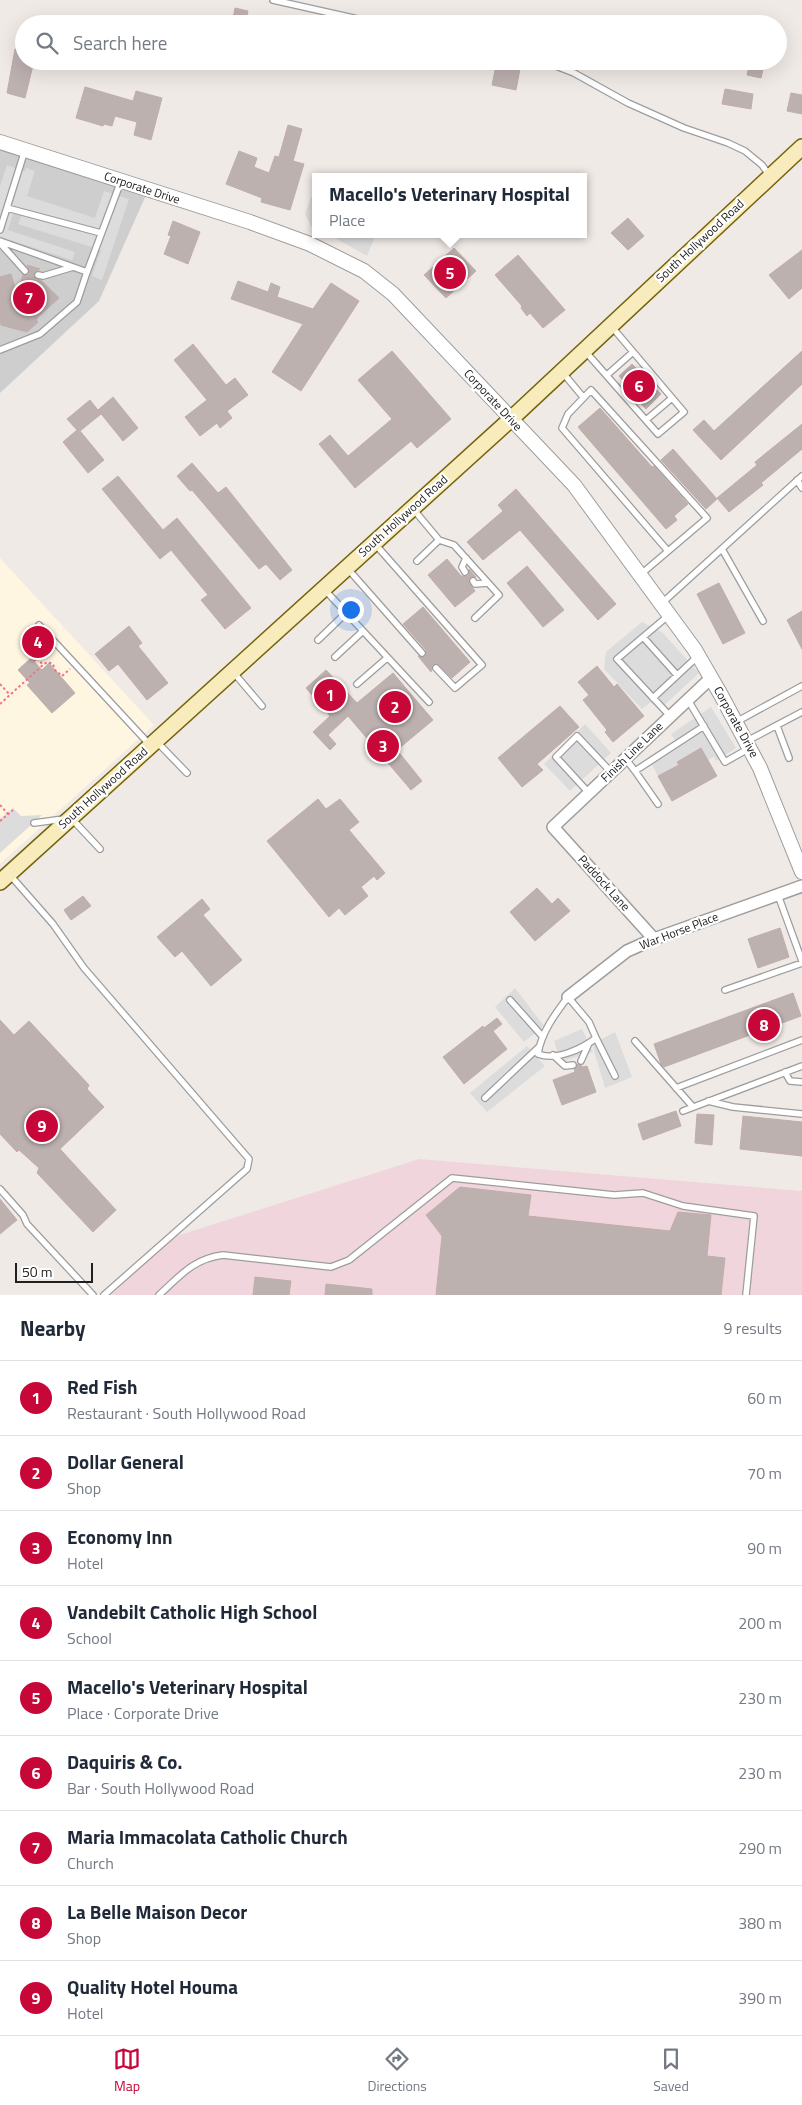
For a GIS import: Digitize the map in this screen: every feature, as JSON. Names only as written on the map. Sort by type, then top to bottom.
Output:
[{"type":"main road","name":"South Hollywood Road","points":[[4,878],[511,419],[802,146]]},
{"type":"street","name":"Corporate Drive","points":[[0,142],[250,222],[310,244],[364,271],[393,294],[574,485],[698,656],[749,745],[783,821],[802,872]]},
{"type":"street","name":"Finish Line Lane","points":[[553,827],[711,678]]},
{"type":"street","name":"Paddock Lane","points":[[553,827],[654,939]]},
{"type":"street","name":"War Horse Place","points":[[568,997],[627,951],[654,939],[802,886]]},
{"type":"lane","points":[[273,0],[340,15]]},
{"type":"lane","points":[[566,70],[628,103],[684,128],[745,151],[762,165],[770,176]]},
{"type":"lane","points":[[0,230],[25,150]]},
{"type":"lane","points":[[0,350],[40,334],[77,302],[121,181]]},
{"type":"lane","points":[[7,208],[101,233]]},
{"type":"lane","points":[[0,242],[87,272]]},
{"type":"lane","points":[[0,242],[25,271]]},
{"type":"lane","points":[[38,276],[73,267]]},
{"type":"lane","points":[[584,350],[658,434],[684,412],[610,326]]},
{"type":"lane","points":[[607,375],[633,352]]},
{"type":"lane","points":[[562,371],[583,397]]},
{"type":"lane","points":[[640,575],[707,518],[592,390],[568,414],[562,428],[668,551]]},
{"type":"lane","points":[[646,420],[672,398]]},
{"type":"lane","points":[[800,478],[802,488]]},
{"type":"lane","points":[[670,716],[617,659],[643,637],[665,610],[722,549],[800,478]]},
{"type":"lane","points":[[412,508],[439,540],[454,545],[499,595],[475,618]]},
{"type":"lane","points":[[417,561],[439,540]]},
{"type":"lane","points":[[374,543],[482,665],[455,688],[436,668]]},
{"type":"lane","points":[[722,549],[764,621]]},
{"type":"lane","points":[[466,558],[462,567],[466,572]]},
{"type":"lane","points":[[347,567],[422,653]]},
{"type":"lane","points":[[472,581],[475,584],[488,583]]},
{"type":"lane","points":[[323,589],[429,702]]},
{"type":"lane","points":[[318,640],[346,613]]},
{"type":"lane","points":[[39,625],[153,743],[187,773]]},
{"type":"lane","points":[[335,657],[363,632]]},
{"type":"lane","points":[[643,637],[677,675]]},
{"type":"lane","points":[[653,698],[698,656]]},
{"type":"lane","points":[[357,684],[387,658]]},
{"type":"lane","points":[[232,671],[262,706]]},
{"type":"lane","points":[[736,722],[802,686]]},
{"type":"lane","points":[[688,700],[725,762],[777,726],[802,712]]},
{"type":"lane","points":[[635,771],[704,726]]},
{"type":"lane","points":[[777,726],[789,758]]},
{"type":"lane","points":[[589,793],[556,757],[577,736],[611,772]]},
{"type":"lane","points":[[625,758],[658,804]]},
{"type":"lane","points":[[34,823],[71,818],[100,849]]},
{"type":"lane","points":[[4,878],[53,924],[84,968],[249,1158],[247,1169],[104,1295]]},
{"type":"lane","points":[[725,990],[802,962],[778,895]]},
{"type":"lane","points":[[596,1038],[572,1052],[545,1057],[538,1054],[539,1047],[552,1017],[568,997],[589,1022],[615,1076]]},
{"type":"lane","points":[[510,1000],[543,1037]]},
{"type":"lane","points":[[676,1088],[802,1040]]},
{"type":"lane","points":[[635,1041],[693,1107]]},
{"type":"lane","points":[[581,1061],[589,1043]]},
{"type":"lane","points":[[484,1098],[539,1047]]},
{"type":"lane","points":[[553,1055],[565,1066],[572,1065]]},
{"type":"lane","points":[[682,1111],[802,1066]]},
{"type":"lane","points":[[785,1072],[790,1081],[802,1082]]},
{"type":"lane","points":[[708,1101],[733,1107],[802,1114]]},
{"type":"lane","points":[[160,1295],[198,1262],[208,1257],[223,1255],[331,1267],[340,1264],[349,1260],[452,1178],[614,1195],[643,1194],[683,1206],[754,1216],[746,1295]]},
{"type":"lane","points":[[0,1189],[23,1215],[27,1224],[93,1295]]},
{"type":"path","points":[[34,661],[54,642]]},
{"type":"path","points":[[37,658],[43,666]]},
{"type":"path","points":[[0,704],[48,662],[53,664],[55,670],[62,676],[75,664]]},
{"type":"path","points":[[0,684],[10,695]]},
{"type":"path","points":[[0,805],[8,814]]},
{"type":"path","points":[[0,821],[12,810]]},
{"type":"shaded area","points":[[0,150],[146,195],[99,301],[0,393]]},
{"type":"shaded area","points":[[7,165],[25,171],[26,168],[35,171],[27,196],[95,218],[104,191],[129,199],[102,280],[92,276],[101,250],[18,224],[21,216],[13,214],[8,230],[75,252],[72,260],[10,240],[0,249],[0,186]]},
{"type":"shaded area","points":[[311,197],[312,226],[305,214]]},
{"type":"shaded area","points":[[335,238],[374,238],[367,256]]},
{"type":"shaded area","points":[[0,558],[154,725],[0,864]]},
{"type":"shaded area","points":[[642,622],[662,632],[699,673],[659,710],[651,702],[642,709],[604,669],[606,652]]},
{"type":"shaded area","points":[[711,707],[736,748],[716,761],[714,757],[708,760],[701,748],[677,761],[679,765],[658,776],[648,757],[675,740],[671,734]]},
{"type":"shaded area","points":[[585,724],[611,753],[570,791],[544,764]]},
{"type":"shaded area","points":[[13,808],[21,816],[42,815],[0,853],[0,819]]},
{"type":"shaded area","points":[[515,988],[544,1026],[524,1042],[495,1007]]},
{"type":"shaded area","points":[[582,1029],[593,1052],[560,1062],[554,1041]]},
{"type":"shaded area","points":[[615,1032],[632,1077],[605,1088],[592,1044]]},
{"type":"shaded area","points":[[527,1046],[545,1066],[487,1112],[470,1093]]},
{"type":"shaded area","points":[[419,1159],[802,1191],[802,1295],[111,1295],[167,1239]]},
{"type":"building","points":[[235,8],[248,11],[247,15],[234,15]]},
{"type":"building","points":[[15,49],[15,70],[32,70],[25,98],[7,93]]},
{"type":"building","points":[[495,70],[520,70],[516,90],[492,85]]},
{"type":"building","points":[[748,70],[763,70],[761,78],[747,75]]},
{"type":"building","points":[[85,87],[133,101],[136,91],[162,98],[151,140],[134,135],[137,122],[115,116],[112,126],[104,124],[103,126],[76,118]]},
{"type":"building","points":[[725,89],[753,94],[751,109],[722,104]]},
{"type":"building","points":[[791,93],[802,95],[802,114],[787,111]]},
{"type":"building","points":[[288,125],[302,129],[293,161],[304,164],[290,210],[261,202],[262,198],[226,184],[239,151],[257,158],[254,167],[269,173],[275,156],[279,157]]},
{"type":"building","points":[[628,218],[644,236],[628,250],[611,233]]},
{"type":"building","points":[[173,221],[200,232],[188,264],[164,254],[171,236],[168,235]]},
{"type":"building","points":[[454,248],[476,271],[446,298],[424,275]]},
{"type":"building","points":[[802,250],[802,288],[789,299],[769,275]]},
{"type":"building","points":[[518,255],[565,310],[543,328],[530,313],[527,316],[521,308],[522,306],[495,275]]},
{"type":"building","points":[[27,265],[40,269],[34,272],[34,277],[42,281],[59,298],[39,316],[36,320],[38,322],[27,332],[1,325],[0,277],[11,274],[17,295],[23,275],[28,275],[30,272]]},
{"type":"building","points":[[238,281],[268,292],[271,283],[280,287],[277,297],[313,309],[331,283],[359,301],[301,391],[272,372],[303,324],[231,299]]},
{"type":"building","points":[[193,344],[226,385],[235,378],[248,395],[227,411],[232,418],[220,428],[217,423],[200,436],[185,417],[207,400],[174,360]]},
{"type":"building","points":[[392,351],[451,419],[417,448],[411,441],[355,488],[319,444],[330,435],[348,456],[392,419],[358,380]]},
{"type":"building","points":[[802,351],[802,384],[721,460],[693,430],[704,420],[714,431]]},
{"type":"building","points":[[632,364],[661,394],[646,409],[625,387],[627,384],[619,376]]},
{"type":"building","points":[[113,397],[138,428],[123,441],[98,410]]},
{"type":"building","points":[[90,400],[101,414],[80,431],[104,460],[88,473],[63,442],[77,430],[67,419]]},
{"type":"building","points":[[600,408],[652,467],[654,466],[688,504],[674,516],[677,520],[666,529],[578,427]]},
{"type":"building","points":[[802,424],[802,449],[761,483],[763,485],[729,512],[717,498],[757,465],[755,462]]},
{"type":"building","points":[[673,449],[717,499],[706,509],[661,460]]},
{"type":"building","points":[[192,463],[218,493],[226,487],[292,570],[280,580],[266,564],[259,569],[192,490],[190,491],[177,476]]},
{"type":"building","points":[[118,476],[163,530],[177,518],[251,608],[225,629],[201,600],[208,595],[171,550],[160,559],[102,489]]},
{"type":"building","points":[[516,489],[616,604],[598,620],[520,530],[483,560],[467,542],[503,511],[498,505]]},
{"type":"building","points":[[447,559],[461,576],[468,576],[469,569],[476,577],[471,577],[468,581],[475,591],[455,607],[428,575]]},
{"type":"building","points":[[527,566],[564,610],[543,627],[507,583]]},
{"type":"building","points":[[719,583],[745,633],[723,644],[697,594]]},
{"type":"building","points":[[423,607],[470,662],[452,678],[438,664],[432,665],[431,672],[418,656],[425,657],[426,650],[403,624]]},
{"type":"building","points":[[802,611],[802,649],[787,620]]},
{"type":"building","points":[[129,626],[142,643],[138,646],[168,683],[147,700],[118,664],[109,671],[95,654]]},
{"type":"building","points":[[31,658],[42,670],[49,663],[75,693],[52,713],[27,685],[30,683],[18,670]]},
{"type":"building","points":[[597,666],[614,687],[617,684],[644,716],[613,742],[605,732],[607,730],[583,700],[589,695],[578,682]]},
{"type":"building","points":[[326,670],[357,703],[393,673],[433,720],[397,750],[422,781],[411,790],[348,716],[328,735],[336,744],[330,750],[313,732],[330,716],[306,688]]},
{"type":"building","points":[[560,706],[579,727],[537,764],[543,770],[522,787],[498,758]]},
{"type":"building","points":[[701,748],[717,776],[672,801],[658,776],[679,765],[677,762]]},
{"type":"building","points":[[318,799],[326,809],[340,799],[359,822],[349,830],[385,873],[377,880],[374,876],[361,887],[368,896],[345,915],[339,908],[329,917],[267,841]]},
{"type":"building","points":[[537,888],[552,904],[558,898],[570,911],[535,941],[510,912]]},
{"type":"building","points":[[83,896],[91,906],[71,920],[64,910]]},
{"type":"building","points":[[202,899],[210,909],[203,915],[242,960],[211,986],[182,951],[175,957],[157,937]]},
{"type":"building","points":[[780,928],[789,957],[758,968],[748,939]]},
{"type":"building","points":[[793,993],[801,1016],[664,1067],[661,1064],[654,1044]]},
{"type":"building","points":[[497,1018],[502,1024],[493,1031],[507,1049],[464,1084],[443,1057],[483,1026],[484,1028]]},
{"type":"building","points":[[0,1020],[14,1035],[29,1021],[89,1085],[87,1089],[104,1107],[60,1149],[116,1210],[93,1232],[37,1173],[39,1168],[19,1150],[17,1152],[0,1134]]},
{"type":"building","points":[[578,1064],[583,1067],[587,1066],[596,1092],[562,1105],[553,1080],[575,1072],[574,1069]]},
{"type":"building","points":[[676,1111],[681,1126],[643,1140],[638,1124]]},
{"type":"building","points":[[697,1114],[714,1115],[712,1145],[695,1143]]},
{"type":"building","points":[[743,1116],[802,1122],[802,1156],[740,1149]]},
{"type":"building","points":[[460,1187],[531,1195],[528,1216],[670,1231],[678,1212],[711,1215],[707,1256],[725,1258],[721,1295],[436,1295],[442,1236],[426,1215]]},
{"type":"building","points":[[0,1199],[17,1220],[0,1234]]},
{"type":"building","points":[[255,1277],[291,1281],[289,1295],[253,1295]]},
{"type":"building","points":[[326,1284],[372,1289],[372,1295],[325,1295]]},
{"type":"place","name":"Macello's Veterinary Hospital","points":[[450,273]]},
{"type":"place","name":"Maria Immacolata Catholic Church","points":[[29,298]]},
{"type":"place","name":"Daquiris & Co.","points":[[639,386]]},
{"type":"place","name":"Vandebilt Catholic High School","points":[[38,642]]},
{"type":"place","name":"Red Fish","points":[[330,695]]},
{"type":"place","name":"Dollar General","points":[[395,707]]},
{"type":"place","name":"Economy Inn","points":[[383,746]]},
{"type":"place","name":"La Belle Maison Decor","points":[[764,1025]]},
{"type":"place","name":"Quality Hotel Houma","points":[[42,1126]]}]
